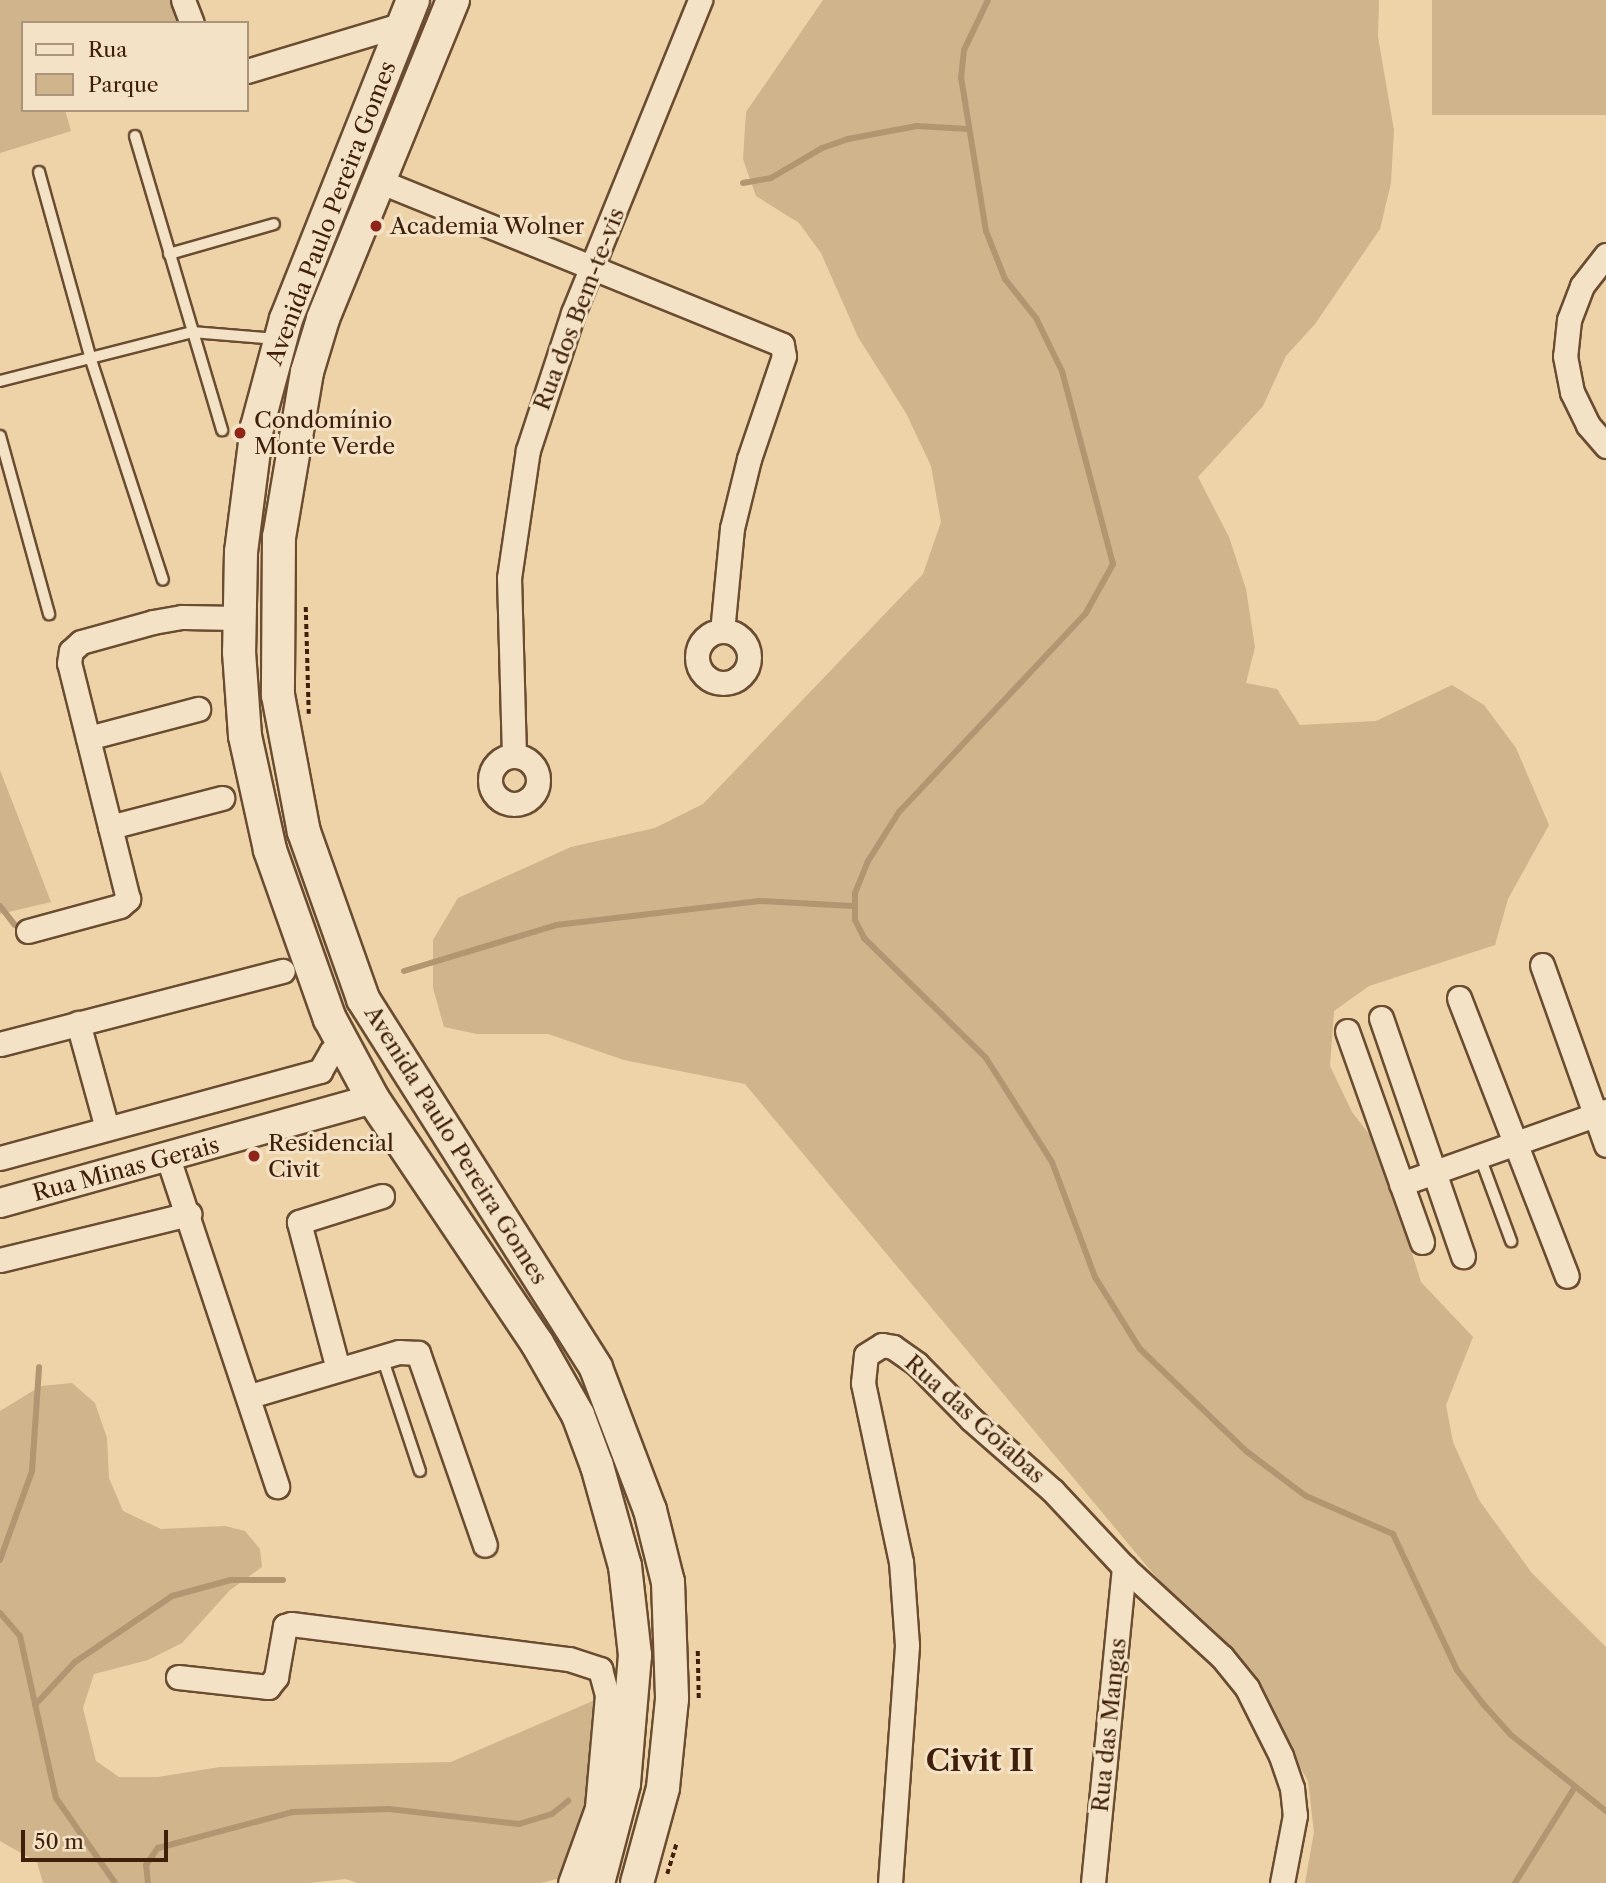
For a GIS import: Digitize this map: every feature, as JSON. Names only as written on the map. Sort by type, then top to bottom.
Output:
[{"type":"main road","name":"Avenida Paulo Pereira Gomes","points":[[453,0],[323,318],[292,444],[276,590],[283,735],[313,862],[363,999],[596,1368],[650,1510],[668,1582],[673,1689],[663,1788],[637,1883]]},
{"type":"main road","name":"Avenida Paulo Pereira Gomes","points":[[408,12],[280,340],[250,463],[239,618],[245,736],[260,811],[307,961],[343,1045],[373,1099],[558,1378],[588,1438],[609,1507],[629,1591],[635,1655],[624,1784],[598,1883]]},
{"type":"street","points":[[183,0],[190,21]]},
{"type":"street","name":"Rua dos Bem-te-vis","points":[[514,756],[509,578],[517,511],[548,379],[700,0]]},
{"type":"street","points":[[248,71],[408,12]]},
{"type":"street","points":[[379,181],[771,338],[785,350],[748,459],[732,528],[722,631]]},
{"type":"street","points":[[1606,255],[1582,286],[1569,320],[1565,356],[1572,393],[1588,425],[1606,446]]},
{"type":"street","points":[[28,931],[125,903],[110,827],[69,663],[74,646],[182,617],[239,618]]},
{"type":"street","points":[[88,738],[198,709]]},
{"type":"street","points":[[110,827],[222,798]]},
{"type":"street","points":[[1542,965],[1601,1113],[1606,1144]]},
{"type":"street","points":[[0,1044],[284,971]]},
{"type":"street","points":[[1459,998],[1567,1276]]},
{"type":"street","points":[[1381,1018],[1463,1256]]},
{"type":"street","points":[[78,1023],[107,1128]]},
{"type":"street","points":[[1348,1031],[1422,1242]]},
{"type":"street","points":[[0,1158],[320,1071],[331,1052],[343,1045]]},
{"type":"street","name":"Rua Minas Gerais","points":[[0,1203],[373,1099]]},
{"type":"street","points":[[1401,1184],[1601,1113]]},
{"type":"street","points":[[169,1158],[250,1396],[277,1486]]},
{"type":"street","points":[[338,1369],[299,1222],[382,1196]]},
{"type":"street","points":[[0,1260],[189,1214]]},
{"type":"street","name":"Rua das Goiabas","points":[[890,1883],[906,1611],[901,1562],[863,1383],[866,1355],[882,1345],[893,1347],[917,1364],[1053,1491],[1124,1567],[1222,1657],[1247,1688],[1268,1728],[1288,1777],[1295,1815],[1282,1883]]},
{"type":"street","points":[[250,1396],[338,1369],[412,1351],[423,1360],[485,1545]]},
{"type":"street","name":"Rua das Mangas","points":[[1093,1883],[1124,1567]]},
{"type":"street","points":[[178,1677],[268,1687],[276,1677],[285,1626],[291,1623],[569,1659],[600,1669],[607,1695],[597,1808],[570,1883]]},
{"type":"lane","points":[[135,136],[222,430]]},
{"type":"lane","points":[[38,172],[91,360],[163,580]]},
{"type":"lane","points":[[169,254],[274,224]]},
{"type":"lane","points":[[0,381],[91,360],[192,331],[233,332],[280,340]]},
{"type":"lane","points":[[0,436],[49,614]]},
{"type":"lane","points":[[1480,1157],[1511,1241]]},
{"type":"lane","points":[[382,1357],[420,1471]]},
{"type":"path","points":[[306,605],[311,727]]},
{"type":"green space","points":[[0,0],[177,0],[183,21],[21,21],[21,112],[66,112],[71,131],[0,153]]},
{"type":"green space","points":[[823,0],[1379,0],[1378,37],[1394,130],[1391,183],[1380,229],[1315,324],[1286,356],[1263,406],[1198,477],[1229,537],[1246,589],[1255,647],[1246,683],[1277,689],[1300,725],[1376,721],[1452,685],[1484,705],[1516,748],[1549,825],[1508,899],[1495,945],[1369,986],[1334,1011],[1330,1066],[1352,1112],[1379,1147],[1421,1282],[1473,1337],[1446,1405],[1453,1442],[1479,1500],[1531,1572],[1606,1647],[1606,1883],[1305,1883],[1314,1832],[1308,1781],[1254,1686],[1151,1571],[745,1084],[624,1060],[548,1034],[477,1034],[444,1027],[433,988],[433,940],[458,898],[571,847],[655,828],[703,804],[923,574],[941,522],[931,466],[906,413],[858,337],[821,253],[799,223],[756,196],[743,159],[746,112]]},
{"type":"green space","points":[[1432,0],[1606,0],[1606,115],[1432,115]]},
{"type":"green space","points":[[0,770],[51,902],[0,914]]},
{"type":"green space","points":[[72,1383],[95,1403],[107,1438],[109,1478],[123,1511],[161,1529],[225,1526],[245,1531],[260,1549],[262,1567],[230,1590],[182,1643],[148,1660],[94,1674],[83,1708],[96,1761],[119,1777],[158,1777],[220,1767],[451,1762],[602,1697],[576,1874],[541,1883],[357,1883],[346,1879],[309,1883],[43,1883],[37,1862],[0,1841],[0,1411],[41,1386]]},
{"type":"waterway","points":[[988,0],[964,50],[961,77],[986,231],[1005,279],[1036,318],[1062,371],[1113,564],[1086,613],[899,812],[868,861],[855,893],[855,920],[864,938],[986,1058],[1052,1162],[1095,1277],[1140,1349],[1246,1451],[1306,1496],[1393,1534],[1457,1670],[1511,1735],[1606,1811]]},
{"type":"waterway","points":[[743,183],[771,178],[822,148],[848,139],[917,126],[968,129]]},
{"type":"waterway","points":[[404,971],[556,925],[760,901],[852,906]]},
{"type":"waterway","points":[[0,906],[15,925]]},
{"type":"waterway","points":[[0,1560],[32,1471],[39,1367]]},
{"type":"waterway","points":[[35,1705],[75,1662],[172,1596],[231,1580],[283,1580]]},
{"type":"waterway","points":[[0,1613],[20,1636],[56,1798],[115,1883]]},
{"type":"waterway","points":[[1515,1883],[1575,1787]]},
{"type":"waterway","points":[[148,1883],[146,1865],[158,1848],[292,1812],[389,1809],[519,1824],[552,1814],[568,1801]]},
{"type":"place","name":"Academia Wolner","points":[[376,226]]},
{"type":"place","name":"Condomínio Monte Verde","points":[[240,433]]},
{"type":"place","name":"Residencial Civit","points":[[254,1156]]},
{"type":"district","name":"Civit II","points":[[980,1761]]}]
